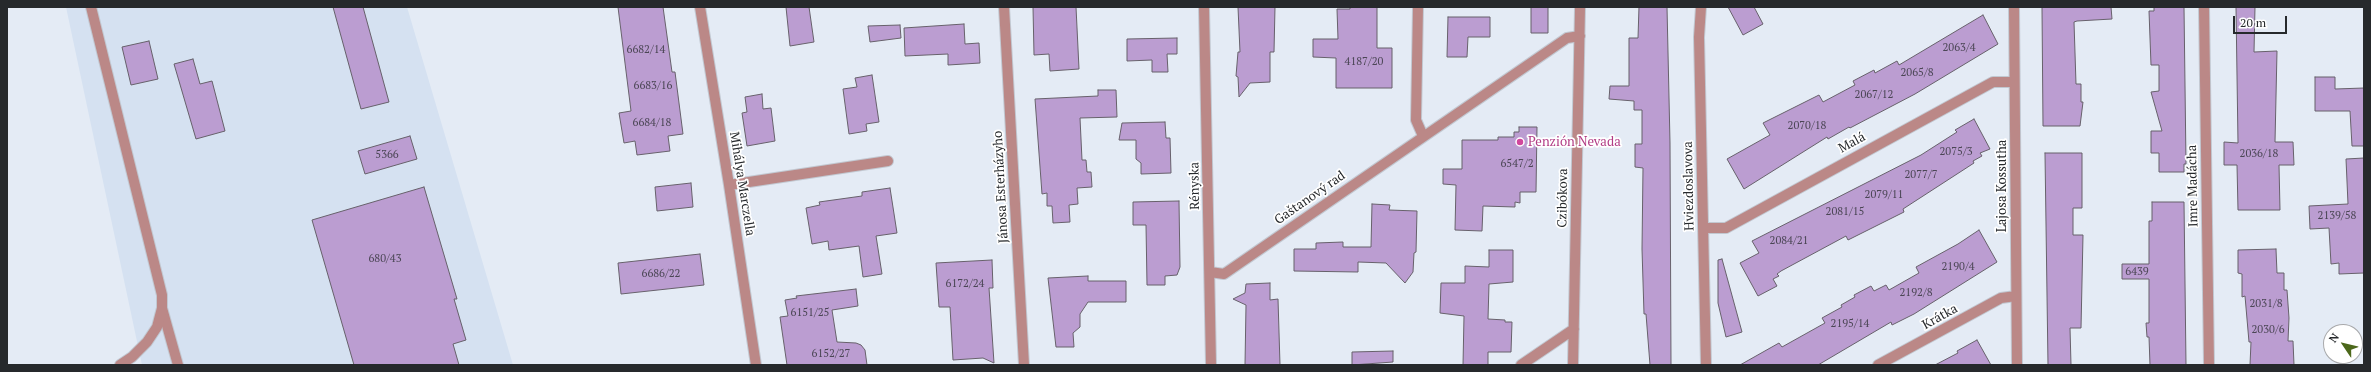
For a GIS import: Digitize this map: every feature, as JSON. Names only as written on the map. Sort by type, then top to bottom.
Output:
[{"type":"street","points":[[91,7],[159,277],[162,308],[178,365]]},
{"type":"street","name":"Mihálya Marczella","points":[[700,7],[730,185],[756,365]]},
{"type":"street","name":"Jánosa Esterházyho","points":[[1004,7],[1024,365]]},
{"type":"street","name":"Rényska","points":[[1204,7],[1211,365]]},
{"type":"street","points":[[1418,7],[1416,120],[1423,136]]},
{"type":"street","name":"Czibókova","points":[[1573,365],[1580,7]]},
{"type":"street","name":"Hviezdoslavova","points":[[1701,7],[1699,37],[1706,365]]},
{"type":"street","name":"Lajosa Kossutha","points":[[2014,7],[2017,365]]},
{"type":"street","name":"Imre Madácha","points":[[2204,7],[2209,365]]},
{"type":"street","name":"Gaštanový rad","points":[[1210,272],[1224,274],[1567,38],[1580,36]]},
{"type":"street","name":"Malá","points":[[1703,228],[1726,228],[1993,82],[2014,82]]},
{"type":"street","points":[[730,185],[888,161]]},
{"type":"street","name":"Krátka","points":[[1878,365],[2001,298],[2016,296]]},
{"type":"street","points":[[120,365],[132,357],[148,342],[157,327],[162,308]]},
{"type":"street","points":[[1521,365],[1574,329]]},
{"type":"shaded area","points":[[66,7],[407,7],[513,365],[142,365]]},
{"type":"building","points":[[333,7],[363,7],[389,102],[361,109]]},
{"type":"building","points":[[618,7],[663,7],[672,72],[675,72],[683,134],[668,136],[670,151],[637,155],[635,141],[624,143],[619,113],[631,111]]},
{"type":"building","points":[[786,7],[809,7],[814,42],[790,46]]},
{"type":"building","points":[[1033,7],[1076,7],[1079,69],[1050,71],[1049,54],[1034,55]]},
{"type":"building","points":[[1238,7],[1275,7],[1274,52],[1270,52],[1270,82],[1250,83],[1239,97],[1238,77],[1236,76],[1238,52],[1240,52]]},
{"type":"building","points":[[1350,7],[1377,7],[1377,48],[1392,48],[1392,88],[1336,88],[1336,58],[1313,57],[1313,39],[1338,39],[1337,9],[1350,9]]},
{"type":"building","points":[[1531,7],[1548,7],[1548,33],[1531,33]]},
{"type":"building","points":[[1639,7],[1667,7],[1670,143],[1671,365],[1650,365],[1646,314],[1644,314],[1642,249],[1643,168],[1635,167],[1635,144],[1642,144],[1642,110],[1634,110],[1634,101],[1609,99],[1610,86],[1629,86],[1629,38],[1638,38]]},
{"type":"building","points":[[1728,7],[1754,7],[1763,24],[1743,35]]},
{"type":"building","points":[[2042,7],[2111,7],[2112,19],[2074,22],[2076,84],[2081,84],[2081,102],[2083,102],[2080,126],[2043,126]]},
{"type":"building","points":[[2154,7],[2184,7],[2186,164],[2184,164],[2184,172],[2159,172],[2159,153],[2151,153],[2151,131],[2162,131],[2151,92],[2159,91],[2159,65],[2151,65],[2149,11],[2154,11]]},
{"type":"building","points":[[2236,7],[2255,7],[2254,52],[2277,51],[2275,142],[2293,142],[2294,165],[2279,165],[2280,210],[2238,210],[2237,165],[2224,165],[2224,142],[2238,143]]},
{"type":"building","points":[[1983,15],[1998,44],[1915,94],[1828,139],[1827,137],[1744,189],[1727,159],[1770,135],[1763,123],[1819,95],[1823,102],[1855,85],[1853,81],[1874,70],[1875,73],[1897,61],[1899,65]]},
{"type":"building","points":[[1448,17],[1490,17],[1490,37],[1468,37],[1467,57],[1447,57]]},
{"type":"building","points":[[964,24],[965,44],[979,43],[980,63],[948,65],[948,54],[905,56],[904,28]]},
{"type":"building","points":[[900,25],[901,38],[870,42],[868,26]]},
{"type":"building","points":[[1177,38],[1177,54],[1167,54],[1168,72],[1152,72],[1152,60],[1127,61],[1127,39]]},
{"type":"building","points":[[149,41],[158,79],[131,85],[122,47]]},
{"type":"building","points":[[193,59],[200,84],[212,81],[225,131],[196,139],[174,64]]},
{"type":"building","points":[[872,75],[879,122],[866,124],[867,131],[849,134],[843,89],[857,87],[855,78]]},
{"type":"building","points":[[2315,77],[2335,77],[2335,89],[2364,88],[2364,146],[2352,146],[2350,111],[2315,111]]},
{"type":"building","points":[[1098,90],[1116,90],[1117,117],[1080,118],[1082,160],[1086,160],[1087,172],[1091,172],[1092,187],[1077,188],[1078,204],[1069,205],[1070,222],[1053,223],[1052,206],[1047,206],[1047,193],[1042,194],[1035,99],[1098,96]]},
{"type":"building","points":[[762,94],[763,109],[771,108],[775,141],[747,146],[742,113],[747,112],[745,97]]},
{"type":"building","points":[[1974,119],[1990,149],[1980,153],[1982,156],[1973,161],[1974,163],[1903,209],[1904,212],[1848,240],[1846,236],[1781,271],[1777,274],[1779,276],[1773,279],[1777,286],[1758,296],[1740,263],[1759,253],[1752,241],[1921,155],[1957,132],[1955,130]]},
{"type":"building","points":[[1165,122],[1166,138],[1170,138],[1171,173],[1141,174],[1141,163],[1136,159],[1136,140],[1119,140],[1122,123]]},
{"type":"building","points":[[1519,127],[1537,127],[1536,192],[1520,192],[1520,203],[1515,202],[1515,207],[1483,206],[1482,231],[1455,230],[1456,185],[1443,184],[1443,169],[1462,169],[1462,140],[1498,140],[1498,137],[1514,137],[1514,132],[1519,132]]},
{"type":"building","points":[[410,136],[417,159],[365,174],[358,151]]},
{"type":"building","points":[[2045,153],[2082,153],[2082,208],[2073,208],[2073,235],[2083,235],[2081,328],[2070,328],[2071,365],[2048,365]]},
{"type":"building","points":[[2364,158],[2364,273],[2339,274],[2339,263],[2331,264],[2329,228],[2310,229],[2309,206],[2348,204],[2346,159]]},
{"type":"building","points":[[691,183],[693,207],[657,211],[655,187]]},
{"type":"building","points":[[424,187],[457,299],[454,299],[466,340],[453,344],[459,365],[354,365],[312,220]]},
{"type":"building","points":[[890,188],[897,233],[876,236],[882,274],[863,277],[859,246],[829,250],[828,241],[812,244],[806,208],[820,205],[819,202],[862,196],[862,192]]},
{"type":"building","points":[[1179,201],[1180,267],[1177,275],[1165,276],[1165,285],[1147,285],[1146,225],[1133,225],[1133,202]]},
{"type":"building","points":[[2152,202],[2184,202],[2186,365],[2150,365],[2149,337],[2147,337],[2146,323],[2149,323],[2149,279],[2122,279],[2122,264],[2149,264],[2149,221],[2152,221]]},
{"type":"building","points":[[1372,204],[1390,205],[1389,210],[1417,211],[1416,252],[1414,253],[1413,272],[1405,283],[1386,263],[1358,262],[1358,272],[1294,271],[1294,249],[1316,249],[1316,243],[1343,242],[1343,247],[1371,247]]},
{"type":"building","points":[[1979,230],[1997,262],[1914,314],[1892,325],[1891,322],[1818,365],[1740,365],[1779,343],[1782,347],[1825,323],[1822,318],[1842,307],[1841,305],[1855,297],[1854,295],[1871,286],[1874,291],[1886,285],[1889,290],[1919,273],[1916,267],[1958,244]]},
{"type":"building","points":[[2276,249],[2277,273],[2284,273],[2284,290],[2287,290],[2289,318],[2288,341],[2293,341],[2294,365],[2250,365],[2251,342],[2249,342],[2245,296],[2242,297],[2242,274],[2238,273],[2238,250]]},
{"type":"building","points":[[1489,250],[1513,250],[1513,282],[1489,284],[1488,319],[1512,322],[1511,352],[1488,352],[1488,365],[1463,365],[1464,316],[1440,313],[1441,283],[1465,283],[1465,266],[1489,267]]},
{"type":"building","points":[[700,254],[704,285],[621,294],[618,263]]},
{"type":"building","points":[[1722,259],[1742,332],[1726,337],[1718,303],[1718,260]]},
{"type":"building","points":[[992,260],[993,288],[989,288],[994,363],[983,358],[953,360],[950,307],[939,307],[936,263]]},
{"type":"building","points":[[1088,276],[1088,281],[1126,281],[1126,302],[1088,302],[1080,314],[1080,327],[1073,333],[1074,347],[1056,347],[1048,278]]},
{"type":"building","points":[[1270,283],[1270,300],[1278,299],[1280,365],[1245,365],[1246,305],[1233,299],[1245,293],[1246,284]]},
{"type":"building","points":[[856,289],[858,306],[832,310],[837,342],[856,343],[861,345],[865,350],[867,365],[787,365],[780,317],[788,316],[785,300],[797,298],[796,296]]},
{"type":"building","points":[[1977,340],[1991,365],[1935,365],[1958,353],[1957,351]]},
{"type":"building","points":[[1393,351],[1393,362],[1352,365],[1352,352]]},
{"type":"place","name":"Penzión Nevada","points":[[1520,142]]}]
